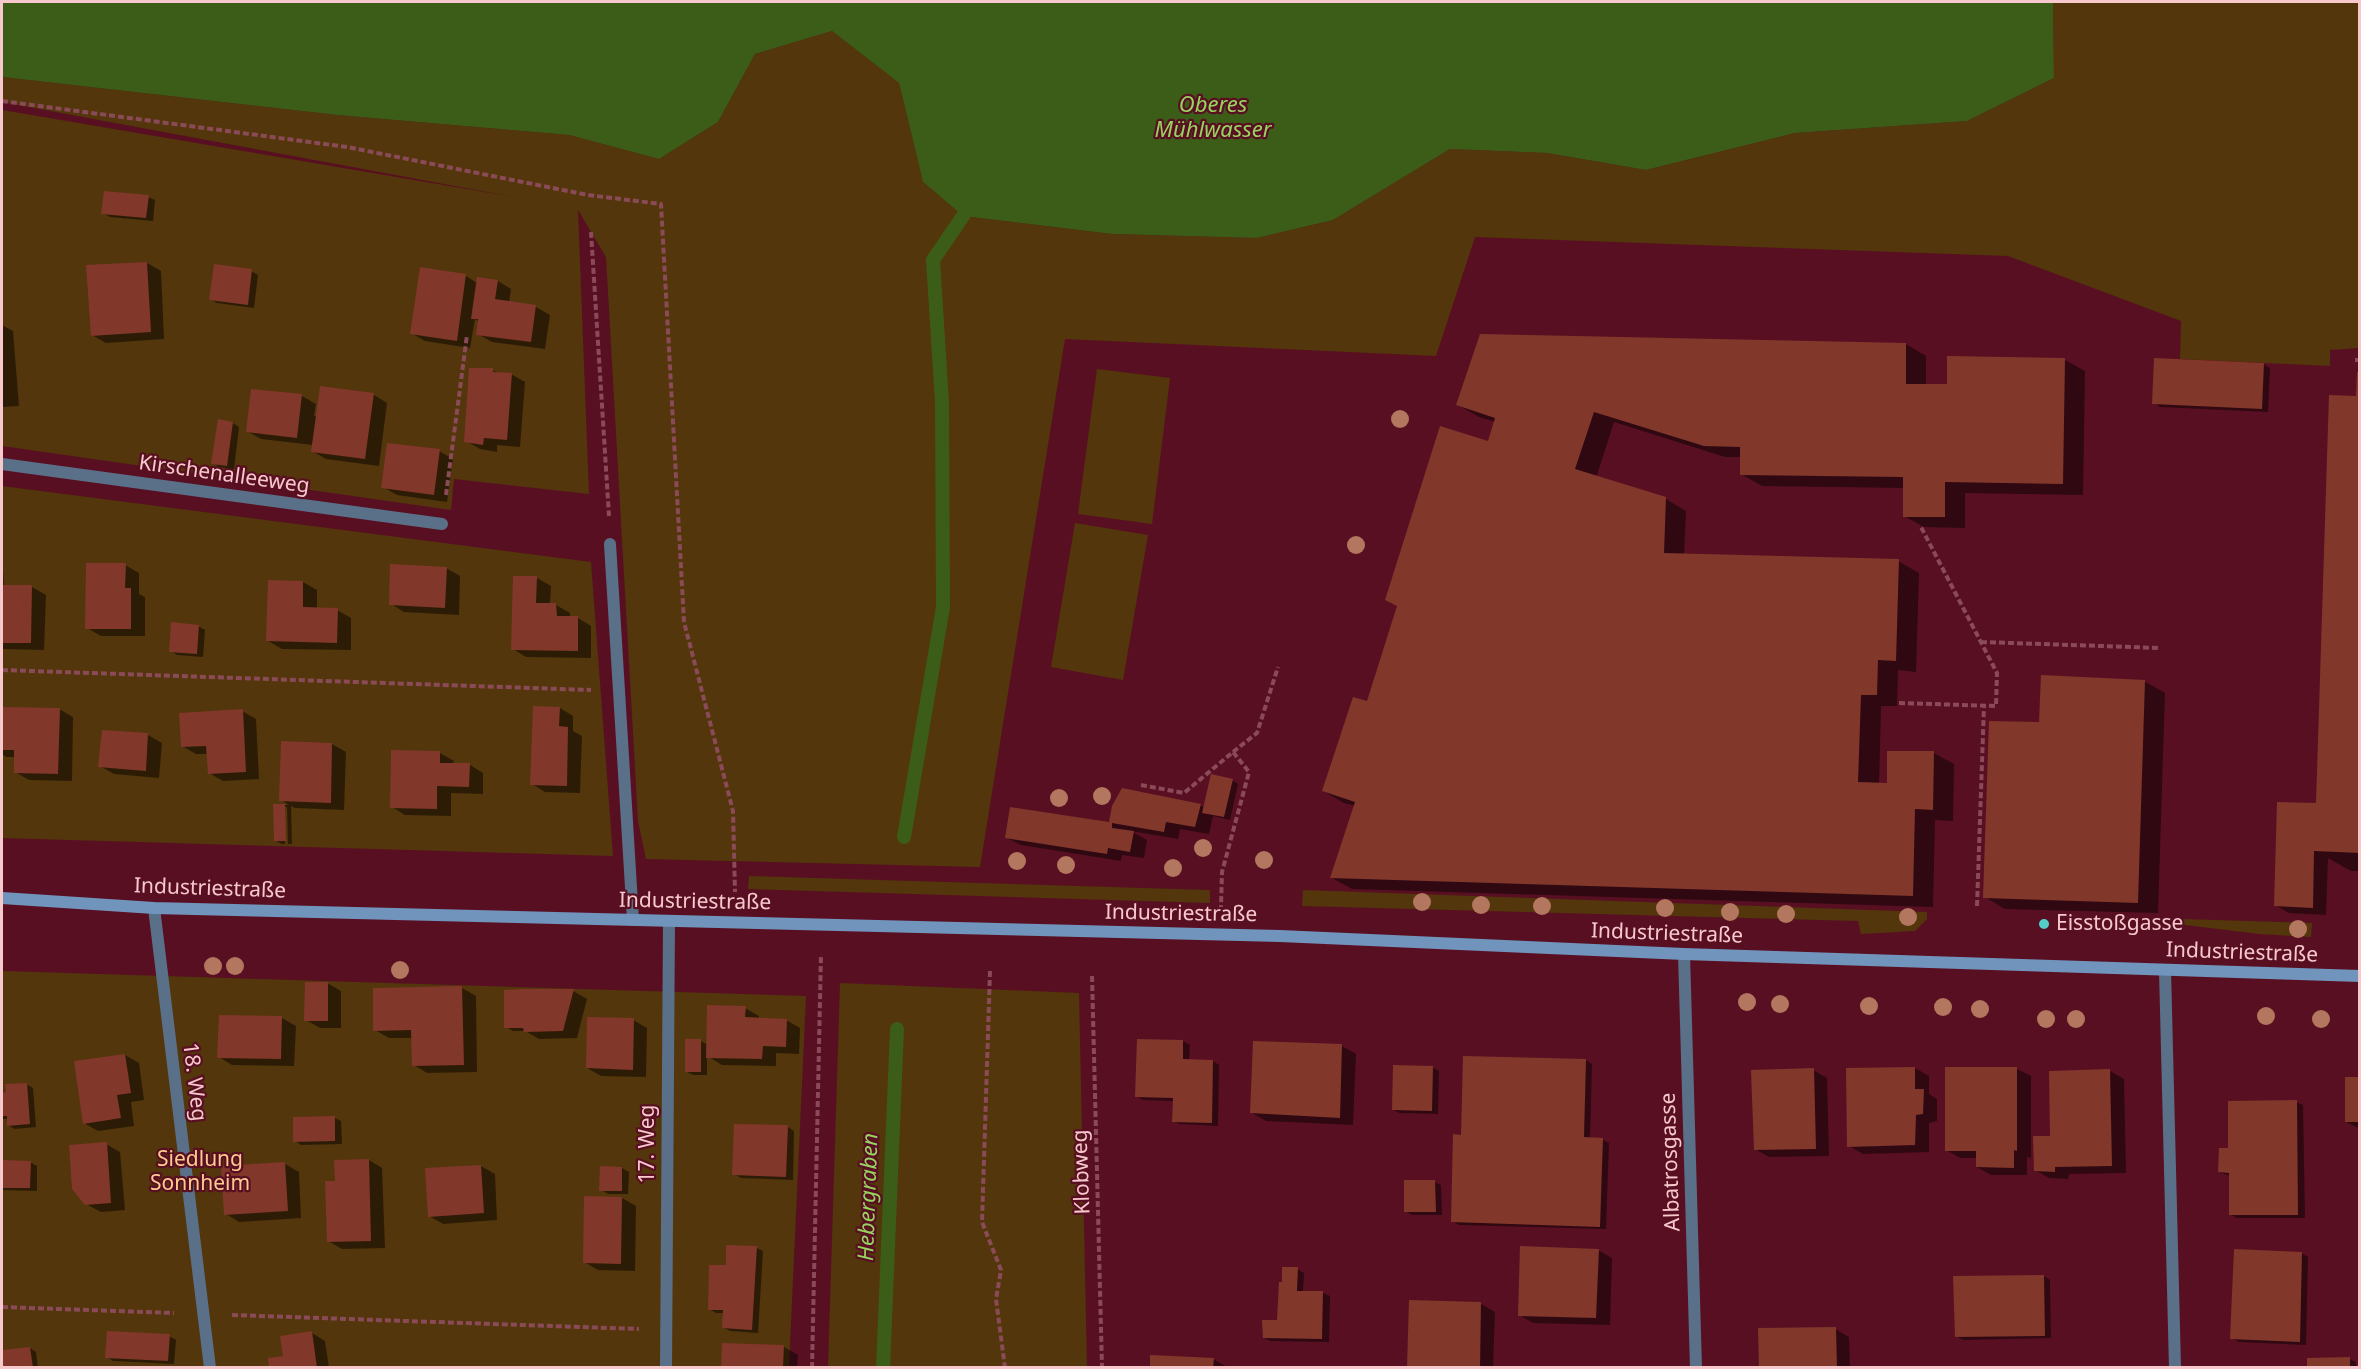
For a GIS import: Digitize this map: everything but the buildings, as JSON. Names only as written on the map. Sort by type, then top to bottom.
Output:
[{"type":"street","name":"Kirschenalleeweg","points":[[2,465],[442,524]]},
{"type":"street","points":[[610,544],[633,920]]},
{"type":"street","name":"Industriestraße","points":[[2,898],[154,908],[1220,935],[1684,954],[2360,976]]},
{"type":"street","name":"18. Weg","points":[[154,908],[210,1368]]},
{"type":"street","name":"17. Weg","points":[[666,1368],[669,921]]},
{"type":"street","name":"Albatrosgasse","points":[[1684,954],[1696,1368]]},
{"type":"street","points":[[2165,970],[2175,1368]]},
{"type":"path","points":[[2,101],[347,147],[588,195],[661,204],[684,622],[733,811],[735,923]]},
{"type":"path","points":[[591,232],[610,544]]},
{"type":"path","points":[[442,524],[467,335]]},
{"type":"path","points":[[1899,703],[1996,706],[1997,673],[1921,527]]},
{"type":"path","points":[[1981,642],[2160,648]]},
{"type":"path","points":[[1141,785],[1184,793],[1257,733],[1278,667]]},
{"type":"path","points":[[2,670],[619,691]]},
{"type":"path","points":[[1977,906],[1984,706]]},
{"type":"path","points":[[1220,935],[1222,872],[1249,772],[1233,752]]},
{"type":"path","points":[[812,1368],[821,925]]},
{"type":"path","points":[[990,971],[982,1222],[1001,1270],[996,1299],[1005,1368]]},
{"type":"path","name":"Klobweg","points":[[1092,976],[1102,1368]]},
{"type":"path","points":[[2,1307],[666,1330]]},
{"type":"green space","points":[[2053,2],[2359,2],[2359,348],[2330,350],[2330,366],[2180,359],[2181,321],[2008,256],[1475,237],[1436,356],[1065,339],[980,867],[646,859],[638,821],[606,257],[578,210],[589,494],[454,479],[451,510],[2,446],[2,110],[514,197],[2,102],[2,77],[337,115],[569,135],[659,159],[718,122],[755,54],[832,31],[899,83],[923,182],[963,216],[1112,234],[1257,238],[1333,220],[1450,149],[1547,153],[1646,170],[1795,133],[1967,121],[2054,78]]},
{"type":"green space","points":[[1097,369],[1170,378],[1152,524],[1078,514]]},
{"type":"green space","points":[[2,486],[591,562],[613,856],[2,838]]},
{"type":"green space","points":[[1075,523],[1148,535],[1123,680],[1051,667]]},
{"type":"green space","points":[[749,876],[1210,890],[1210,903],[748,889]]},
{"type":"green space","points":[[1303,890],[1927,912],[1927,919],[1915,931],[1861,934],[1858,921],[1302,906]]},
{"type":"green space","points":[[2120,917],[2312,923],[2311,937],[2259,934]]},
{"type":"green space","name":"Siedlung Sonnheim","points":[[2,971],[806,996],[789,1367],[2,1368]]},
{"type":"green space","points":[[840,983],[1079,993],[1087,1367],[828,1367]]},
{"type":"water","name":"Oberes Mühlwasser","points":[[2,2],[2053,2],[2054,78],[1967,121],[1795,133],[1646,170],[1547,153],[1450,149],[1333,220],[1257,238],[1112,234],[963,216],[923,182],[899,83],[832,31],[755,54],[718,122],[659,159],[569,135],[337,115],[2,77]]},
{"type":"waterway","points":[[904,837],[943,607],[942,402],[933,260],[963,216],[971,199]]},
{"type":"waterway","name":"Hebergraben","points":[[883,1368],[897,1029]]},
{"type":"place","name":"Eisstoßgasse","points":[[2044,924]]}]
